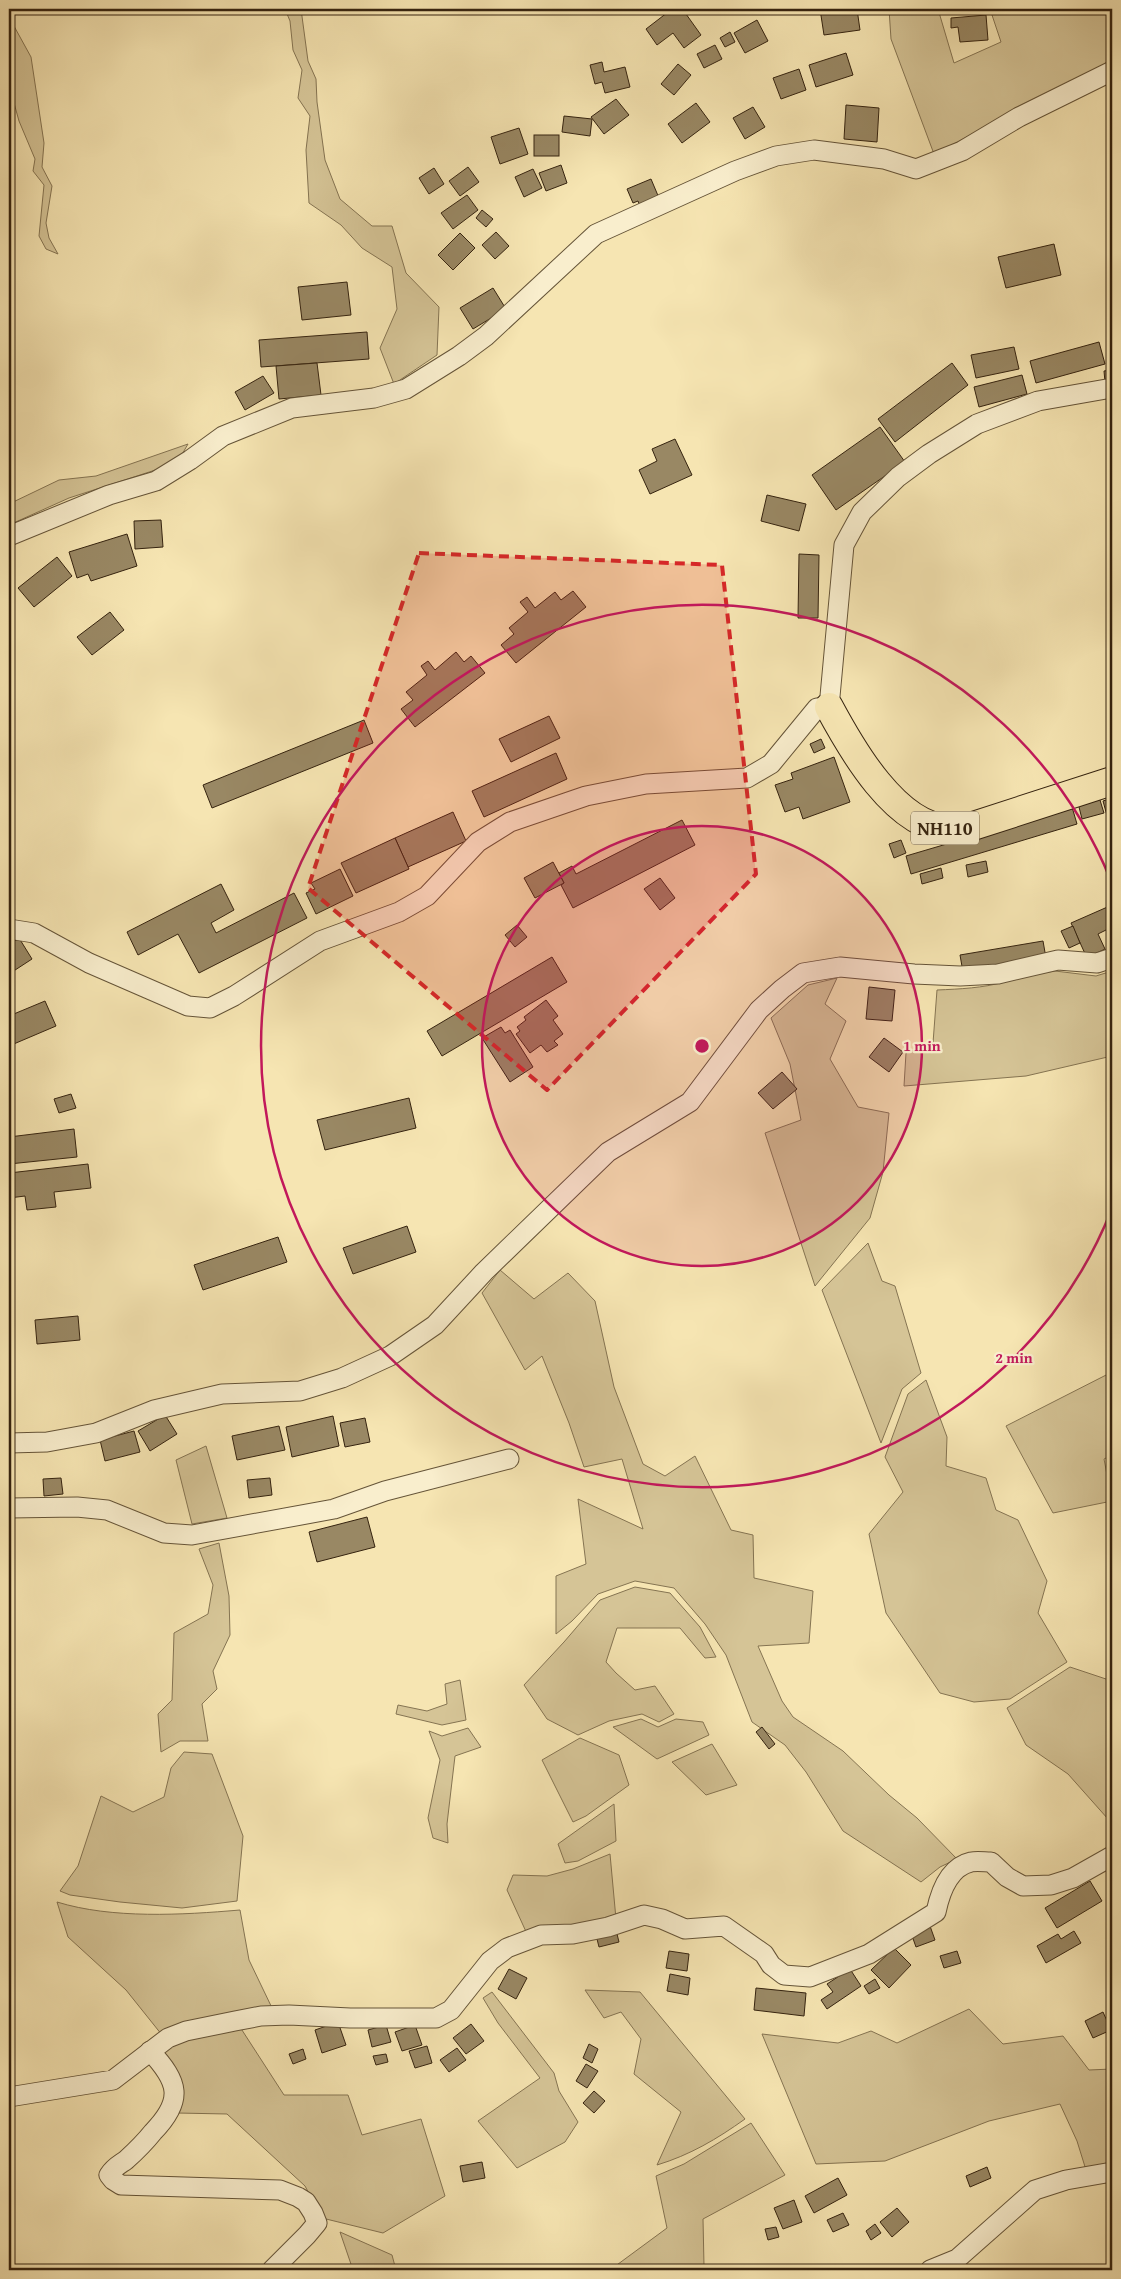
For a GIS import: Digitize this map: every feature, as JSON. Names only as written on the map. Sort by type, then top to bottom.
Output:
[{"type":"highway","name":"NH110","points":[[828,707],[852,749],[881,788],[919,821],[949,829],[973,826],[1112,781]]},
{"type":"street","points":[[9,536],[109,496],[156,481],[190,460],[223,436],[292,408],[374,398],[406,389],[459,356],[486,336],[596,234],[735,171],[776,156],[814,150],[884,159],[916,169],[962,151],[1019,117],[1112,71]]},
{"type":"street","points":[[9,929],[34,933],[89,963],[188,1006],[210,1008],[234,996],[320,941],[399,912],[427,896],[478,842],[510,822],[586,796],[646,784],[747,778],[771,764],[817,708],[828,707],[844,544],[862,512],[906,471],[977,424],[1038,401],[1112,388]]},
{"type":"street","points":[[9,1443],[46,1442],[96,1433],[154,1410],[222,1394],[300,1391],[342,1378],[390,1356],[435,1325],[484,1272],[608,1152],[690,1102],[759,1010],[782,988],[803,973],[840,967],[914,974],[989,975],[1058,960],[1097,963],[1112,958]]},
{"type":"street","points":[[9,1508],[77,1507],[107,1510],[164,1533],[192,1535],[334,1509],[385,1491],[510,1459]]},
{"type":"street","points":[[9,2097],[113,2080],[168,2038],[186,2031],[261,2016],[315,2015],[350,2018],[436,2018],[451,2010],[490,1962],[507,1948],[541,1935],[573,1934],[608,1927],[644,1915],[662,1919],[685,1929],[724,1926],[764,1954],[771,1965],[784,1976],[810,1977],[869,1954],[936,1912],[940,1893],[953,1873],[970,1862],[991,1862],[1006,1877],[1023,1886],[1051,1885],[1073,1878],[1112,1856]]},
{"type":"street","points":[[150,2051],[163,2065],[174,2088],[174,2104],[166,2120],[125,2161],[113,2168],[109,2175],[121,2186],[255,2187],[280,2190],[298,2196],[313,2212],[317,2223],[272,2270]]},
{"type":"street","points":[[930,2270],[957,2259],[1034,2190],[1066,2180],[1112,2172]]},
{"type":"highlighted area","points":[[419,553],[722,565],[756,874],[547,1090],[308,888]]},
{"type":"shaded area","points":[[285,9],[301,9],[308,61],[316,79],[317,102],[325,160],[340,199],[372,226],[392,226],[406,273],[439,307],[437,355],[394,384],[380,348],[397,309],[392,267],[362,248],[341,225],[309,203],[306,150],[310,116],[298,98],[302,70],[293,50],[290,21]]},
{"type":"shaded area","points":[[889,9],[938,9],[954,63],[1001,42],[990,9],[1112,9],[1112,62],[934,154],[891,39]]},
{"type":"shaded area","points":[[9,17],[31,57],[44,143],[42,167],[52,186],[46,223],[49,238],[58,254],[46,249],[39,236],[44,185],[33,171],[35,159],[19,121],[9,85]]},
{"type":"shaded area","points":[[188,444],[177,463],[69,498],[9,525],[9,504],[59,480],[96,476]]},
{"type":"shaded area","points":[[1055,971],[1096,976],[1112,971],[1112,1056],[1026,1076],[904,1086],[906,1053],[933,1043],[937,990],[988,986]]},
{"type":"shaded area","points":[[837,978],[825,1004],[846,1021],[830,1059],[858,1107],[889,1113],[883,1172],[870,1218],[815,1286],[765,1133],[801,1120],[790,1064],[771,1018],[808,985]]},
{"type":"shaded area","points":[[868,1243],[882,1281],[895,1286],[921,1373],[902,1389],[881,1443],[822,1290]]},
{"type":"shaded area","points":[[500,1270],[534,1299],[568,1273],[595,1301],[614,1387],[643,1464],[665,1476],[695,1456],[731,1530],[753,1535],[754,1578],[813,1591],[809,1643],[758,1646],[782,1701],[793,1717],[843,1751],[889,1795],[917,1818],[957,1859],[940,1867],[921,1882],[843,1831],[806,1772],[785,1745],[752,1722],[726,1655],[705,1624],[674,1588],[635,1581],[598,1594],[572,1621],[556,1634],[556,1576],[586,1564],[578,1499],[643,1529],[622,1459],[584,1467],[569,1423],[542,1356],[525,1370],[482,1293]]},
{"type":"shaded area","points":[[1112,1372],[1112,1455],[1104,1459],[1112,1501],[1053,1513],[1006,1426]]},
{"type":"shaded area","points":[[926,1380],[947,1437],[946,1466],[986,1478],[996,1510],[1018,1520],[1047,1581],[1038,1613],[1067,1662],[1010,1699],[974,1702],[940,1693],[886,1613],[869,1534],[903,1492],[885,1457],[908,1394]]},
{"type":"shaded area","points":[[206,1446],[227,1518],[192,1524],[176,1460]]},
{"type":"shaded area","points":[[219,1543],[229,1596],[230,1635],[213,1671],[217,1689],[202,1704],[208,1741],[180,1741],[161,1752],[158,1714],[172,1700],[174,1633],[208,1614],[213,1585],[199,1549]]},
{"type":"shaded area","points":[[635,1587],[670,1593],[700,1627],[716,1657],[705,1658],[680,1628],[617,1628],[606,1662],[635,1690],[655,1686],[674,1714],[659,1722],[642,1714],[609,1721],[578,1735],[547,1719],[524,1685],[600,1600]]},
{"type":"shaded area","points":[[1070,1667],[1112,1681],[1112,1814],[1108,1819],[1068,1774],[1026,1745],[1007,1708]]},
{"type":"shaded area","points":[[460,1680],[466,1720],[442,1725],[396,1714],[398,1705],[427,1711],[447,1704],[445,1684]]},
{"type":"shaded area","points":[[641,1719],[658,1727],[676,1719],[703,1722],[709,1735],[657,1759],[613,1727]]},
{"type":"shaded area","points":[[468,1728],[481,1747],[455,1756],[447,1824],[448,1843],[433,1838],[428,1818],[440,1760],[429,1731],[442,1736]]},
{"type":"shaded area","points":[[580,1738],[619,1755],[629,1785],[586,1816],[573,1822],[542,1760]]},
{"type":"shaded area","points":[[712,1744],[737,1785],[706,1795],[672,1762]]},
{"type":"shaded area","points":[[184,1752],[212,1754],[243,1836],[237,1901],[182,1908],[120,1902],[70,1895],[60,1891],[78,1866],[101,1796],[133,1812],[164,1797],[171,1768]]},
{"type":"shaded area","points":[[614,1804],[616,1841],[578,1861],[565,1863],[558,1844]]},
{"type":"shaded area","points":[[610,1854],[616,1919],[528,1936],[507,1890],[513,1875],[547,1876],[573,1869]]},
{"type":"shaded area","points":[[57,1902],[101,1911],[124,1913],[171,1914],[240,1910],[249,1960],[273,2010],[162,2035],[126,1990],[68,1937]]},
{"type":"shaded area","points":[[585,1990],[640,1992],[745,2119],[703,2146],[657,2165],[681,2112],[634,2074],[641,2039],[621,2012],[604,2018]]},
{"type":"shaded area","points":[[492,1992],[554,2073],[559,2091],[578,2122],[565,2142],[517,2168],[478,2121],[540,2078],[498,2023],[483,1998]]},
{"type":"shaded area","points":[[969,2009],[1003,2044],[1063,2036],[1089,2070],[1112,2069],[1112,2166],[1086,2170],[1077,2141],[1060,2104],[989,2121],[885,2161],[816,2164],[762,2034],[838,2043],[871,2031],[897,2043]]},
{"type":"shaded area","points":[[240,2027],[284,2095],[348,2095],[362,2135],[421,2119],[445,2196],[383,2233],[322,2218],[305,2186],[227,2114],[177,2113],[162,2051],[175,2041]]},
{"type":"shaded area","points":[[751,2123],[785,2175],[703,2219],[704,2266],[706,2270],[610,2270],[667,2228],[656,2176],[684,2164]]},
{"type":"shaded area","points":[[340,2232],[392,2255],[396,2270],[353,2270]]},
{"type":"building","points":[[672,9],[691,9],[686,14],[701,35],[684,48],[673,33],[657,45],[646,29]]},
{"type":"building","points":[[715,9],[729,9],[717,14]]},
{"type":"building","points":[[820,9],[857,9],[860,30],[824,35]]},
{"type":"building","points":[[986,15],[988,40],[960,42],[958,27],[951,28],[951,18]]},
{"type":"building","points":[[757,20],[768,41],[745,53],[734,33]]},
{"type":"building","points":[[730,32],[735,42],[725,47],[720,38]]},
{"type":"building","points":[[715,45],[722,59],[704,68],[697,54]]},
{"type":"building","points":[[846,53],[853,75],[816,87],[809,65]]},
{"type":"building","points":[[602,62],[604,72],[625,67],[630,87],[605,93],[602,82],[595,84],[590,65]]},
{"type":"building","points":[[678,64],[691,75],[674,95],[661,84]]},
{"type":"building","points":[[799,69],[806,90],[781,99],[773,78]]},
{"type":"building","points":[[616,99],[629,115],[604,134],[591,117]]},
{"type":"building","points":[[696,103],[710,122],[682,143],[668,124]]},
{"type":"building","points":[[846,105],[879,108],[877,142],[844,139]]},
{"type":"building","points":[[753,107],[765,127],[745,139],[733,118]]},
{"type":"building","points":[[564,116],[592,119],[590,136],[562,132]]},
{"type":"building","points":[[519,128],[528,154],[500,164],[491,137]]},
{"type":"building","points":[[534,135],[559,135],[559,156],[534,156]]},
{"type":"building","points":[[561,165],[567,183],[546,191],[539,173]]},
{"type":"building","points":[[468,167],[479,182],[460,196],[449,181]]},
{"type":"building","points":[[434,168],[444,184],[429,194],[419,178]]},
{"type":"building","points":[[533,169],[542,188],[524,197],[515,177]]},
{"type":"building","points":[[651,179],[659,198],[640,206],[638,201],[633,203],[627,189]]},
{"type":"building","points":[[467,195],[478,210],[453,229],[441,213]]},
{"type":"building","points":[[482,210],[493,219],[486,227],[476,218]]},
{"type":"building","points":[[496,232],[509,246],[495,259],[482,245]]},
{"type":"building","points":[[460,233],[475,248],[453,270],[438,255]]},
{"type":"building","points":[[1054,244],[1061,275],[1006,288],[998,257]]},
{"type":"building","points":[[347,282],[351,315],[302,320],[298,287]]},
{"type":"building","points":[[493,288],[506,309],[473,329],[460,308]]},
{"type":"building","points":[[367,332],[369,359],[261,367],[259,340]]},
{"type":"building","points":[[1099,342],[1105,364],[1036,383],[1030,361]]},
{"type":"building","points":[[1014,347],[1019,369],[976,378],[971,355]]},
{"type":"building","points":[[1112,352],[1112,381],[1105,382],[1104,371],[1111,370],[1109,353]]},
{"type":"building","points":[[317,363],[321,395],[279,399],[276,366]]},
{"type":"building","points":[[952,363],[968,385],[895,442],[878,419]]},
{"type":"building","points":[[1022,375],[1027,394],[979,407],[974,387]]},
{"type":"building","points":[[263,376],[274,393],[245,410],[235,392]]},
{"type":"building","points":[[880,427],[905,462],[836,510],[812,475]]},
{"type":"building","points":[[675,439],[692,475],[650,494],[639,470],[657,461],[652,449]]},
{"type":"building","points":[[767,495],[806,504],[799,531],[761,521]]},
{"type":"building","points":[[161,520],[163,547],[135,549],[134,521]]},
{"type":"building","points":[[127,534],[137,566],[91,581],[88,574],[77,578],[69,552]]},
{"type":"building","points":[[799,554],[819,555],[818,618],[798,618]]},
{"type":"building","points":[[57,557],[72,576],[34,607],[18,588]]},
{"type":"building","points":[[573,591],[586,607],[516,663],[501,645],[514,634],[509,628],[528,612],[520,602],[527,597],[535,608],[555,592],[561,600]]},
{"type":"building","points":[[110,612],[124,630],[92,655],[77,637]]},
{"type":"building","points":[[456,652],[464,662],[471,656],[485,673],[415,727],[401,709],[413,700],[406,692],[427,675],[421,666],[428,661],[435,670]]},
{"type":"building","points":[[549,716],[560,738],[511,762],[499,739]]},
{"type":"building","points":[[364,720],[373,743],[212,808],[203,785]]},
{"type":"building","points":[[821,739],[825,748],[814,753],[810,744]]},
{"type":"building","points":[[556,753],[567,779],[484,817],[472,791]]},
{"type":"building","points":[[834,757],[850,802],[803,819],[799,807],[785,812],[775,785],[793,779],[791,773]]},
{"type":"building","points":[[1099,797],[1104,813],[1082,819],[1078,803]]},
{"type":"building","points":[[1112,798],[1112,823],[1109,823],[1103,801]]},
{"type":"building","points":[[1072,807],[1077,824],[911,874],[906,856]]},
{"type":"building","points":[[453,812],[466,841],[408,867],[395,838]]},
{"type":"building","points":[[682,820],[695,845],[573,908],[561,885],[564,883],[559,873],[572,866],[576,874]]},
{"type":"building","points":[[395,838],[409,869],[356,893],[341,863]]},
{"type":"building","points":[[901,840],[906,853],[894,858],[889,844]]},
{"type":"building","points":[[986,861],[988,872],[968,877],[966,865]]},
{"type":"building","points":[[553,862],[564,883],[535,898],[524,878]]},
{"type":"building","points":[[941,868],[943,878],[922,884],[920,874]]},
{"type":"building","points":[[340,869],[353,896],[316,914],[306,893],[315,889],[311,883]]},
{"type":"building","points":[[660,878],[675,898],[660,910],[644,889]]},
{"type":"building","points":[[221,884],[234,910],[211,923],[216,933],[294,893],[307,918],[199,973],[178,934],[138,955],[127,932]]},
{"type":"building","points":[[1112,905],[1112,927],[1098,934],[1105,949],[1087,958],[1071,923]]},
{"type":"building","points":[[517,925],[527,937],[515,947],[505,935]]},
{"type":"building","points":[[1073,926],[1080,943],[1069,948],[1061,931]]},
{"type":"building","points":[[19,938],[32,959],[9,974],[9,945]]},
{"type":"building","points":[[1043,941],[1046,958],[963,972],[960,955]]},
{"type":"building","points":[[552,957],[567,982],[442,1056],[427,1031]]},
{"type":"building","points":[[869,987],[895,990],[892,1021],[866,1019]]},
{"type":"building","points":[[546,1000],[558,1016],[553,1020],[563,1034],[554,1041],[558,1045],[547,1052],[541,1045],[530,1053],[516,1034],[520,1031],[517,1027],[526,1020],[524,1017]]},
{"type":"building","points":[[45,1001],[56,1026],[9,1046],[9,1016]]},
{"type":"building","points":[[501,1027],[505,1033],[510,1030],[533,1067],[510,1082],[482,1038]]},
{"type":"building","points":[[884,1038],[903,1052],[889,1072],[869,1057]]},
{"type":"building","points":[[782,1072],[797,1089],[773,1109],[758,1093]]},
{"type":"building","points":[[71,1094],[76,1108],[59,1113],[54,1099]]},
{"type":"building","points":[[409,1098],[416,1128],[325,1150],[317,1120]]},
{"type":"building","points":[[74,1129],[77,1157],[9,1164],[9,1137]]},
{"type":"building","points":[[88,1164],[91,1188],[54,1192],[56,1207],[27,1210],[25,1196],[9,1198],[9,1173]]},
{"type":"building","points":[[407,1226],[416,1252],[353,1274],[343,1248]]},
{"type":"building","points":[[278,1237],[287,1262],[203,1290],[194,1265]]},
{"type":"building","points":[[78,1316],[80,1340],[37,1344],[35,1320]]},
{"type":"building","points":[[165,1415],[177,1434],[150,1451],[138,1431]]},
{"type":"building","points":[[333,1416],[339,1446],[292,1457],[286,1427]]},
{"type":"building","points":[[365,1418],[370,1442],[345,1447],[340,1423]]},
{"type":"building","points":[[279,1426],[285,1450],[237,1460],[232,1436]]},
{"type":"building","points":[[134,1431],[140,1452],[105,1461],[100,1440]]},
{"type":"building","points":[[61,1478],[63,1494],[44,1496],[43,1479]]},
{"type":"building","points":[[270,1478],[272,1495],[249,1498],[247,1480]]},
{"type":"building","points":[[367,1517],[375,1547],[317,1562],[309,1532]]},
{"type":"building","points":[[762,1727],[775,1744],[769,1749],[756,1732]]},
{"type":"building","points":[[1090,1881],[1102,1901],[1057,1928],[1045,1908]]},
{"type":"building","points":[[930,1926],[935,1940],[916,1947],[911,1933]]},
{"type":"building","points":[[616,1930],[619,1942],[599,1947],[596,1935]]},
{"type":"building","points":[[1074,1931],[1081,1943],[1046,1963],[1037,1946],[1058,1934],[1061,1939]]},
{"type":"building","points":[[894,1948],[911,1965],[889,1988],[871,1970]]},
{"type":"building","points":[[669,1951],[689,1954],[687,1971],[666,1968]]},
{"type":"building","points":[[957,1951],[961,1963],[944,1968],[940,1956]]},
{"type":"building","points":[[509,1969],[527,1978],[516,1999],[498,1989]]},
{"type":"building","points":[[850,1969],[861,1986],[827,2009],[821,2000],[833,1992],[827,1984]]},
{"type":"building","points":[[670,1974],[690,1978],[688,1995],[667,1991]]},
{"type":"building","points":[[875,1979],[880,1988],[869,1994],[864,1986]]},
{"type":"building","points":[[756,1988],[806,1993],[804,2016],[754,2010]]},
{"type":"building","points":[[1103,2012],[1111,2030],[1093,2038],[1085,2021]]},
{"type":"building","points":[[338,2022],[346,2045],[322,2053],[315,2030]]},
{"type":"building","points":[[471,2024],[484,2041],[466,2054],[453,2038]]},
{"type":"building","points":[[386,2025],[391,2042],[372,2047],[368,2030]]},
{"type":"building","points":[[415,2025],[422,2045],[402,2051],[395,2032]]},
{"type":"building","points":[[589,2044],[598,2049],[592,2063],[583,2058]]},
{"type":"building","points":[[427,2046],[432,2063],[415,2068],[409,2051]]},
{"type":"building","points":[[457,2048],[466,2060],[449,2072],[440,2060]]},
{"type":"building","points":[[303,2049],[306,2059],[293,2064],[289,2054]]},
{"type":"building","points":[[386,2054],[388,2062],[376,2065],[373,2056]]},
{"type":"building","points":[[586,2064],[598,2071],[587,2088],[576,2081]]},
{"type":"building","points":[[594,2091],[605,2101],[594,2113],[583,2103]]},
{"type":"building","points":[[482,2162],[485,2178],[463,2182],[460,2166]]},
{"type":"building","points":[[987,2167],[991,2178],[970,2187],[966,2176]]},
{"type":"building","points":[[838,2178],[847,2195],[814,2213],[805,2196]]},
{"type":"building","points":[[794,2200],[802,2222],[783,2229],[774,2208]]},
{"type":"building","points":[[897,2208],[909,2222],[892,2237],[880,2222]]},
{"type":"building","points":[[843,2213],[849,2225],[833,2232],[827,2220]]},
{"type":"building","points":[[875,2224],[881,2233],[871,2240],[866,2231]]},
{"type":"building","points":[[776,2227],[779,2237],[768,2240],[765,2229]]}]
